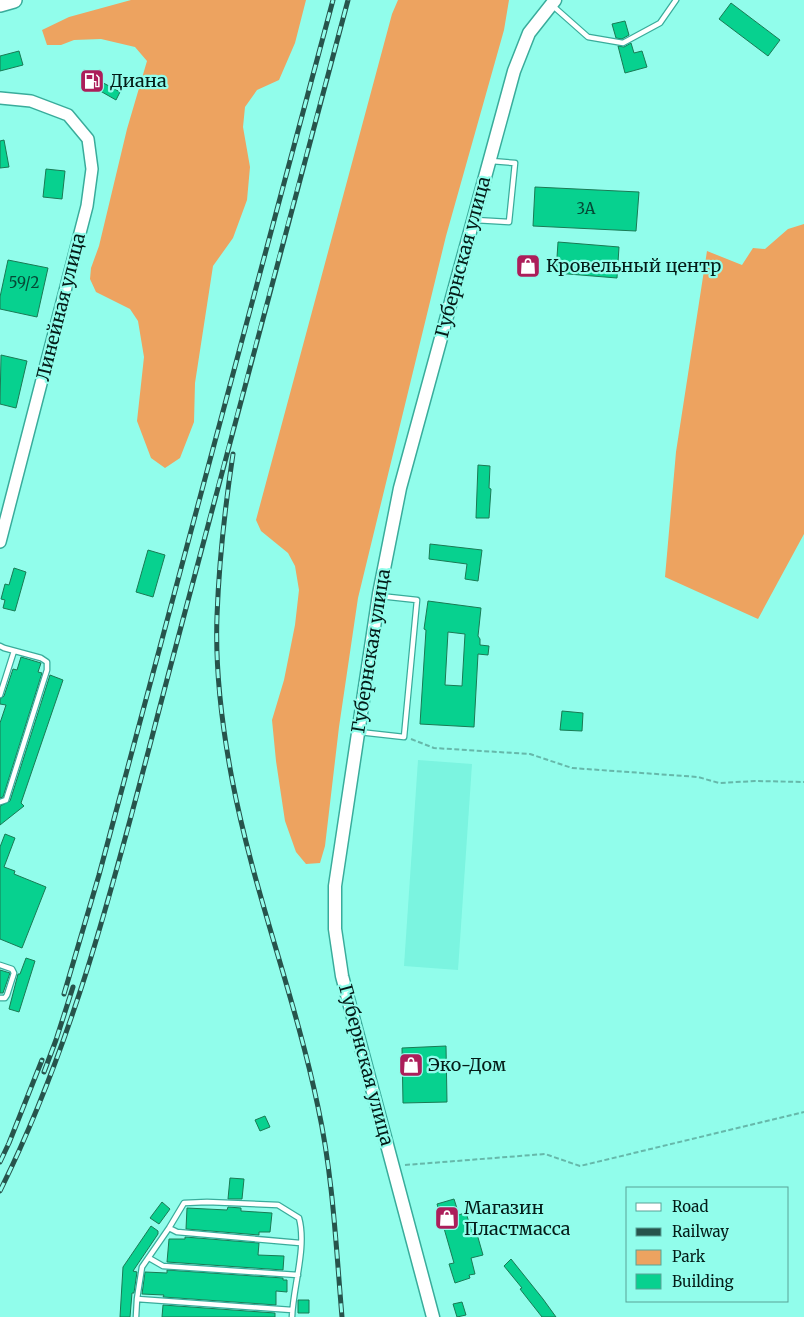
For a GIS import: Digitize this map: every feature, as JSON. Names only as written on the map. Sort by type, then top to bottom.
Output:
[{"type":"highway","points":[[0,4],[14,0]]},
{"type":"main road","name":"Губернская улица","points":[[433,1317],[342,976],[335,929],[336,886],[379,596],[400,488],[514,71],[530,33],[554,2]]},
{"type":"street","name":"Линейная улица","points":[[0,98],[31,101],[68,116],[88,139],[92,169],[87,206],[0,542]]},
{"type":"lane","points":[[554,2],[588,37],[623,43],[660,23],[676,0]]},
{"type":"lane","points":[[473,220],[509,222],[515,163],[490,161]]},
{"type":"lane","points":[[358,732],[404,737],[417,600],[379,596]]},
{"type":"lane","points":[[0,646],[41,658],[47,662],[47,670],[6,800],[0,802]]},
{"type":"lane","points":[[0,695],[14,651]]},
{"type":"lane","points":[[0,965],[12,969],[14,973],[7,995],[4,998],[0,998]]},
{"type":"lane","points":[[136,1317],[142,1267],[184,1203],[207,1202],[278,1205],[299,1218],[302,1229],[292,1317]]},
{"type":"lane","points":[[169,1228],[177,1232],[300,1243]]},
{"type":"lane","points":[[148,1258],[163,1266],[298,1275]]},
{"type":"lane","points":[[137,1299],[292,1310]]},
{"type":"path","points":[[404,737],[434,748],[530,754],[572,768],[698,777],[720,783],[755,781],[804,782]]},
{"type":"path","points":[[392,1166],[545,1154],[580,1166],[804,1112]]},
{"type":"shaded area","points":[[418,760],[472,764],[458,970],[404,966]]},
{"type":"green space","points":[[131,0],[306,0],[295,43],[279,80],[257,90],[245,107],[243,127],[250,167],[247,200],[233,238],[213,266],[195,383],[194,422],[180,458],[165,468],[151,458],[137,421],[144,357],[138,321],[130,309],[96,292],[90,279],[91,268],[99,246],[127,129],[147,61],[135,47],[101,39],[74,40],[61,45],[47,45],[42,30],[69,17]]},
{"type":"green space","points":[[398,0],[509,0],[504,30],[446,236],[358,598],[339,727],[325,846],[320,863],[306,864],[296,852],[285,821],[272,720],[284,680],[295,625],[299,590],[295,566],[288,553],[261,531],[256,520],[392,14]]},
{"type":"green space","points":[[804,224],[804,534],[758,619],[665,577],[676,452],[707,251],[742,265],[753,248],[765,249],[788,229]]},
{"type":"building","points":[[731,3],[780,40],[768,56],[719,19]]},
{"type":"building","points":[[625,21],[629,35],[622,39],[616,38],[612,24]]},
{"type":"building","points":[[631,43],[634,53],[642,51],[647,67],[625,73],[618,46],[624,47]]},
{"type":"building","points":[[19,51],[23,65],[0,71],[0,56]]},
{"type":"building","points":[[85,73],[120,92],[116,100],[81,80]]},
{"type":"building","points":[[4,140],[9,167],[0,168],[0,141]]},
{"type":"building","points":[[46,169],[65,171],[62,199],[43,197]]},
{"type":"building","points":[[535,187],[639,192],[636,231],[533,226]]},
{"type":"building","points":[[558,242],[619,247],[617,278],[556,273]]},
{"type":"building","name":"Кровельный центр","points":[[519,257],[537,258],[536,274],[518,275]]},
{"type":"building","points":[[8,260],[48,268],[37,317],[0,309],[0,297]]},
{"type":"building","points":[[1,355],[27,361],[16,408],[0,404]]},
{"type":"building","points":[[478,465],[490,466],[489,518],[476,518]]},
{"type":"building","points":[[430,544],[482,550],[478,581],[465,579],[467,564],[429,559]]},
{"type":"building","points":[[148,550],[165,555],[153,597],[136,592]]},
{"type":"building","points":[[14,568],[26,572],[15,611],[3,608],[5,600],[1,599],[5,584],[9,585]]},
{"type":"building","points":[[428,601],[481,608],[478,636],[480,645],[489,646],[488,655],[478,654],[474,727],[420,724],[426,630],[424,629]],"holes":[[[448,632],[465,634],[462,686],[445,685]]]},
{"type":"building","points":[[21,657],[41,663],[38,672],[42,673],[3,797],[0,798],[0,723],[6,705],[0,704],[0,699],[4,696],[13,669],[17,670]]},
{"type":"building","points":[[50,675],[63,680],[21,803],[24,806],[0,825],[0,806],[10,801]]},
{"type":"building","points":[[562,711],[583,713],[582,731],[560,730]]},
{"type":"building","points":[[5,834],[15,838],[4,867],[15,871],[14,874],[46,887],[22,948],[0,939],[0,847]]},
{"type":"building","points":[[26,958],[35,961],[19,1012],[9,1009],[18,974],[20,974]]},
{"type":"building","points":[[0,970],[10,973],[3,993],[0,993]]},
{"type":"building","points":[[446,1046],[447,1102],[403,1103],[402,1048]]},
{"type":"building","points":[[265,1116],[270,1127],[260,1131],[255,1120]]},
{"type":"building","points":[[230,1178],[244,1179],[242,1199],[228,1199]]},
{"type":"building","points":[[454,1199],[459,1215],[466,1212],[471,1230],[475,1227],[483,1255],[471,1258],[475,1274],[469,1275],[470,1278],[455,1283],[449,1264],[454,1263],[437,1204]]},
{"type":"building","points":[[162,1202],[170,1209],[159,1224],[150,1218]]},
{"type":"building","points":[[228,1207],[241,1208],[241,1211],[272,1213],[270,1232],[259,1232],[259,1235],[186,1229],[187,1208],[227,1210]]},
{"type":"building","points":[[151,1226],[158,1231],[158,1234],[133,1271],[137,1272],[134,1293],[132,1293],[130,1317],[120,1317],[123,1267]]},
{"type":"building","points":[[185,1237],[259,1243],[258,1255],[284,1256],[283,1270],[167,1262],[169,1239],[185,1239]]},
{"type":"building","points":[[511,1259],[556,1317],[542,1317],[520,1289],[522,1288],[504,1266]]},
{"type":"building","points":[[167,1270],[283,1278],[283,1280],[287,1280],[287,1292],[276,1291],[276,1305],[142,1294],[145,1272],[167,1273]]},
{"type":"building","points":[[298,1300],[309,1300],[309,1313],[298,1313]]},
{"type":"building","points":[[462,1302],[466,1315],[457,1317],[453,1304]]},
{"type":"building","points":[[163,1305],[275,1313],[275,1317],[162,1317]]},
{"type":"railway","points":[[64,994],[99,875],[333,0]]},
{"type":"railway","points":[[0,1191],[29,1127],[55,1062],[79,996],[100,929],[348,0]]},
{"type":"railway","points":[[233,454],[227,494],[217,616],[217,657],[222,718],[232,779],[251,861],[298,1025],[318,1107],[331,1185],[342,1317]]},
{"type":"railway","points":[[44,1072],[73,987]]},
{"type":"railway","points":[[0,1162],[42,1060]]},
{"type":"place","name":"Диана","points":[[92,81]]},
{"type":"place","name":"Кровельный центр","points":[[528,266]]},
{"type":"place","name":"Эко-Дом","points":[[411,1065]]},
{"type":"place","name":"Магазин Пластмасса","points":[[447,1218]]}]
